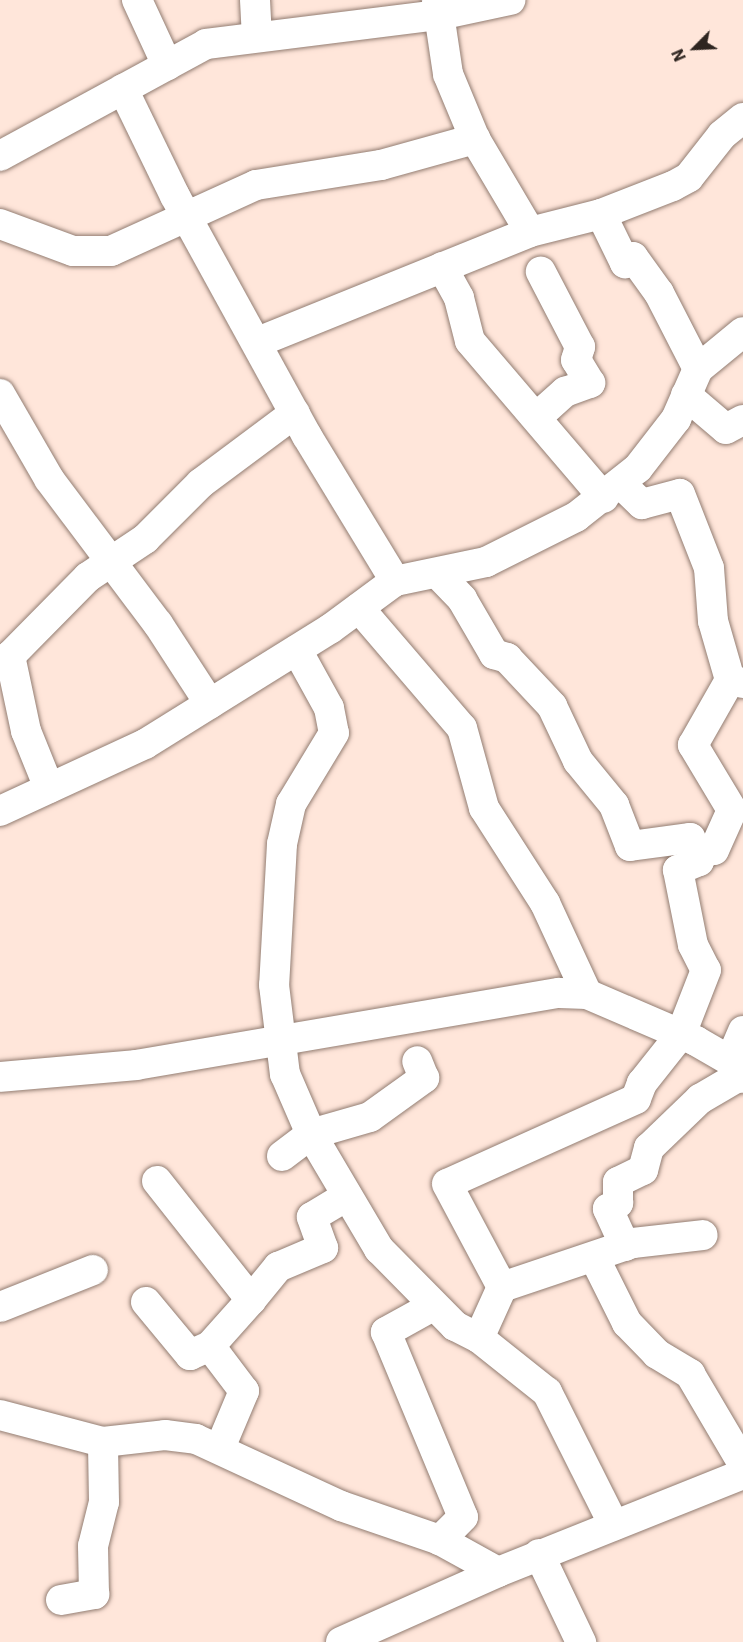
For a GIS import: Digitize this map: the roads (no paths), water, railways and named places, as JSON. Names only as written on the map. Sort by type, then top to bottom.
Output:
[{"type":"street","points":[[137,0],[167,65]]},
{"type":"street","points":[[255,0],[257,36]]},
{"type":"street","points":[[0,156],[206,44],[438,7],[510,0]]},
{"type":"street","points":[[438,7],[451,85],[475,139],[530,232]]},
{"type":"street","points":[[123,89],[186,216],[258,342],[295,413],[395,581]]},
{"type":"street","points":[[258,342],[530,232],[601,214],[690,177],[722,135],[743,118]]},
{"type":"street","points":[[0,225],[90,254],[141,241],[186,216],[256,185],[381,165],[475,139]]},
{"type":"street","points":[[601,214],[625,263],[633,257],[659,293],[692,382],[726,429],[743,420]]},
{"type":"street","points":[[442,267],[459,298],[470,341],[537,417],[613,491],[642,504],[680,495],[709,568],[732,644],[737,681],[693,745],[737,812],[714,850],[695,853]]},
{"type":"street","points":[[537,417],[565,392],[590,383],[576,360],[580,348],[541,272]]},
{"type":"street","points":[[0,811],[146,744],[297,650],[395,581],[440,576],[537,540],[613,491],[676,419],[692,382],[743,332]]},
{"type":"street","points":[[0,394],[49,479],[111,561],[210,704]]},
{"type":"street","points":[[49,788],[26,731],[5,644],[111,561],[154,531],[240,452],[295,413]]},
{"type":"street","points":[[440,576],[462,599],[494,654],[507,658],[552,705],[578,761],[614,805],[630,846],[690,838],[699,861],[678,870],[693,945],[706,970],[681,1034],[642,1083],[636,1099],[447,1184],[502,1287]]},
{"type":"street","points":[[359,608],[462,728],[484,808],[545,903],[587,994]]},
{"type":"street","points":[[297,650],[329,708],[334,733],[291,804],[282,844],[273,939],[279,1043],[285,1074],[311,1134],[379,1249],[454,1326],[478,1338],[546,1392],[614,1525]]},
{"type":"street","points":[[1,1075],[136,1065],[279,1043],[456,1009],[587,994],[681,1034],[739,1070]]},
{"type":"street","points":[[625,1246],[608,1209],[618,1203],[618,1182],[643,1170],[649,1148],[700,1099],[739,1070],[743,1030]]},
{"type":"street","points":[[282,1156],[311,1134],[370,1117],[424,1078],[417,1061]]},
{"type":"street","points":[[157,1181],[251,1300]]},
{"type":"street","points":[[146,1302],[190,1355],[210,1346],[278,1267],[323,1248],[312,1217],[347,1196]]},
{"type":"street","points":[[478,1338],[502,1287],[625,1246],[703,1235]]},
{"type":"street","points":[[594,1257],[627,1323],[657,1354],[690,1374],[743,1464]]},
{"type":"street","points":[[0,1307],[93,1270]]},
{"type":"street","points":[[433,1306],[386,1332],[463,1517],[440,1540]]},
{"type":"street","points":[[210,1346],[244,1391],[220,1448]]},
{"type":"street","points":[[0,1416],[103,1442],[165,1435],[220,1448],[341,1506],[440,1540],[498,1572]]},
{"type":"street","points":[[61,1600],[94,1594],[93,1546],[104,1502],[103,1442]]},
{"type":"street","points":[[341,1642],[539,1554],[743,1474]]},
{"type":"street","points":[[539,1554],[580,1642]]}]
